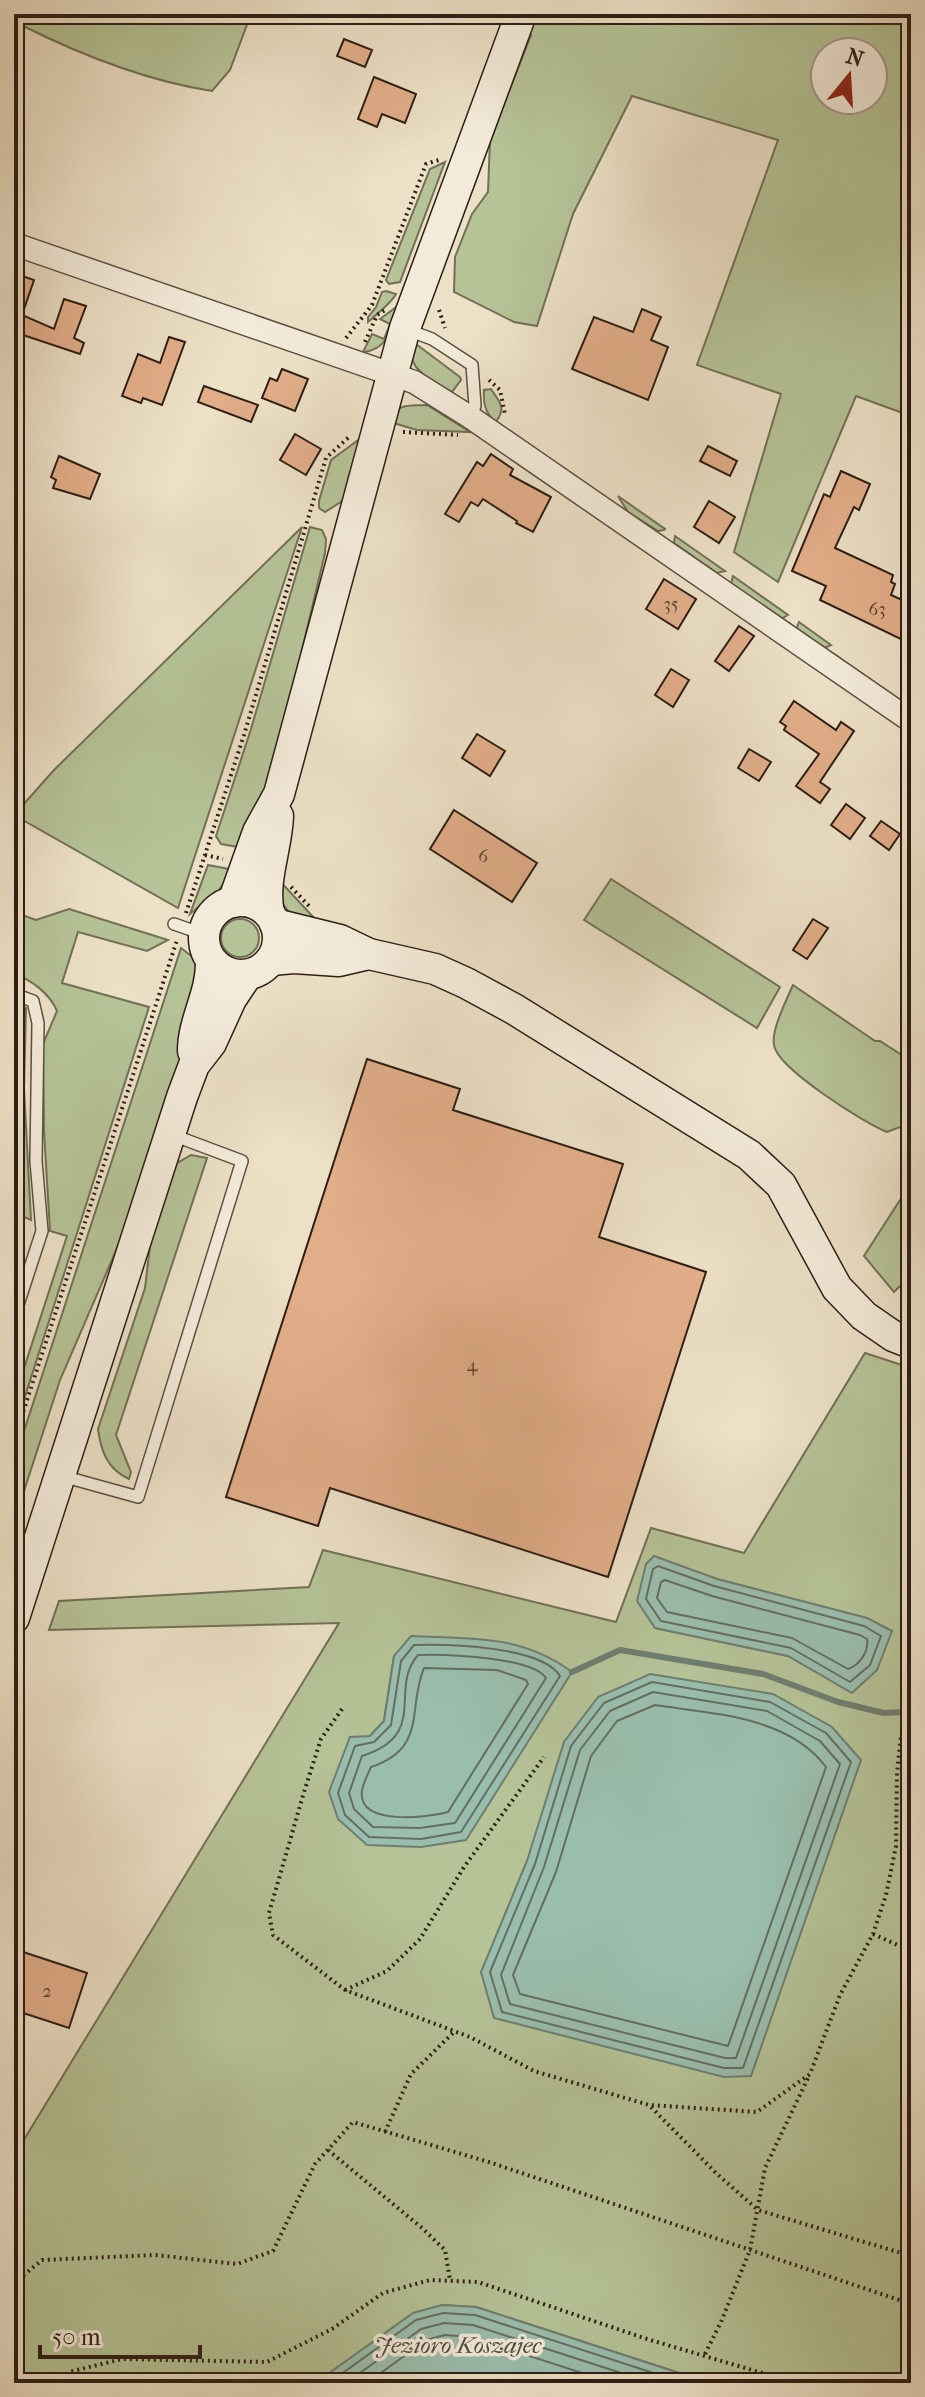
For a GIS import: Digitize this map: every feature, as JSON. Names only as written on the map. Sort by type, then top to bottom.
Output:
[{"type":"street","points":[[14,1617],[194,1065],[211,1043],[231,999],[277,946],[267,897],[277,838],[279,794],[391,373],[521,14]]},
{"type":"street","points":[[14,244],[391,373],[433,393],[911,721]]},
{"type":"street","points":[[233,902],[258,832],[279,794]]},
{"type":"street","points":[[192,936],[213,913],[233,902],[252,903],[272,919],[340,940],[369,954],[435,969],[514,1009],[749,1155],[781,1185],[837,1288],[864,1316],[893,1336],[911,1343]]},
{"type":"street","points":[[192,936],[227,973],[294,958],[339,961],[369,954]]},
{"type":"street","points":[[192,936],[211,978],[193,1036],[194,1065]]},
{"type":"lane","points":[[405,328],[432,339],[468,360],[474,368],[475,406],[470,417]]},
{"type":"lane","points":[[14,994],[33,1001],[38,1023],[36,1161],[42,1231],[14,1317]]},
{"type":"lane","points":[[61,1475],[138,1497],[242,1161],[170,1134]]},
{"type":"path","points":[[338,356],[343,342],[372,305],[426,164],[450,157]]},
{"type":"path","points":[[475,378],[489,380],[500,390],[506,416]]},
{"type":"path","points":[[14,1440],[192,936],[244,735],[326,458],[355,429]]},
{"type":"path","points":[[705,2355],[750,2250],[765,2168],[810,2074],[840,1995],[873,1934],[886,1895],[896,1846],[901,1736],[911,1702]]},
{"type":"path","points":[[342,1709],[321,1739],[304,1792],[269,1913],[273,1935],[345,1990],[455,2031],[534,2071],[649,2105],[757,2112],[810,2074]]},
{"type":"path","points":[[345,1990],[387,1971],[420,1939],[464,1867],[544,1757]]},
{"type":"path","points":[[873,1934],[911,1951]]},
{"type":"path","points":[[385,2132],[411,2074],[455,2031]]},
{"type":"path","points":[[649,2105],[716,2173],[758,2210],[911,2256]]},
{"type":"path","points":[[14,2283],[42,2260],[155,2255],[237,2264],[273,2251],[315,2164],[353,2122],[489,2162],[911,2304]]},
{"type":"path","points":[[328,2150],[445,2250],[450,2280]]},
{"type":"path","points":[[58,2383],[69,2372],[122,2359],[267,2362],[332,2329],[383,2293],[430,2280],[478,2282],[647,2339],[796,2383]]},
{"type":"shaded area","points":[[25,14],[251,14],[230,70],[212,91],[163,81],[90,56],[21,25]]},
{"type":"shaded area","points":[[472,14],[911,14],[911,416],[856,396],[778,582],[734,552],[781,394],[697,365],[778,140],[632,96],[573,214],[537,326],[514,322],[454,292],[455,257],[472,214],[488,192],[490,140],[531,35]]},
{"type":"shaded area","points":[[445,162],[400,282],[389,284],[386,280],[430,169]]},
{"type":"shaded area","points":[[382,292],[396,294],[368,322]]},
{"type":"shaded area","points":[[399,305],[384,342],[363,352],[372,334],[384,339],[390,324],[380,319]]},
{"type":"shaded area","points":[[416,344],[460,377],[452,392],[418,370],[411,357],[411,349]]},
{"type":"shaded area","points":[[491,389],[501,408],[496,422],[484,404],[484,390]]},
{"type":"shaded area","points":[[427,405],[470,432],[417,430],[390,422],[400,408]]},
{"type":"shaded area","points":[[361,438],[344,500],[325,512],[319,508],[319,501],[331,460]]},
{"type":"shaded area","points":[[618,496],[665,529],[658,531],[628,512]]},
{"type":"shaded area","points":[[302,527],[178,908],[14,815],[54,770]]},
{"type":"shaded area","points":[[310,527],[322,530],[326,539],[325,553],[275,764],[244,848],[221,844],[216,836]]},
{"type":"shaded area","points":[[675,536],[725,571],[717,573],[674,543]]},
{"type":"shaded area","points":[[733,576],[788,615],[781,619],[731,584]]},
{"type":"shaded area","points":[[799,622],[831,645],[822,649],[796,630]]},
{"type":"shaded area","points":[[208,865],[234,870],[218,891],[190,914]]},
{"type":"shaded area","points":[[278,879],[315,919],[292,916],[283,904]]},
{"type":"shaded area","points":[[611,879],[780,987],[757,1028],[584,920]]},
{"type":"shaded area","points":[[69,909],[168,940],[147,951],[78,932],[62,983],[149,1007],[14,1431],[14,1399],[67,1236],[50,1231],[44,1132],[43,1044],[57,1011],[40,988],[14,974],[14,912],[36,920]]},
{"type":"shaded area","points":[[240,919],[254,924],[259,938],[254,952],[240,957],[226,952],[221,938],[226,924]]},
{"type":"shaded area","points":[[181,948],[194,958],[199,975],[199,995],[169,1105],[115,1253],[60,1380],[14,1522],[14,1462]]},
{"type":"shaded area","points":[[793,985],[875,1041],[880,1041],[911,1061],[911,1123],[887,1132],[876,1127],[823,1094],[779,1055],[774,1045],[775,1031]]},
{"type":"shaded area","points":[[14,1000],[26,1008],[24,1088],[31,1220],[14,1213]]},
{"type":"shaded area","points":[[191,1155],[207,1158],[116,1435],[131,1472],[129,1479],[115,1470],[106,1458],[98,1429],[145,1288],[150,1246],[172,1166]]},
{"type":"shaded area","points":[[911,1183],[911,1275],[894,1292],[864,1256]]},
{"type":"shaded area","points":[[865,1353],[911,1368],[911,2383],[710,2383],[476,2307],[442,2305],[310,2383],[14,2383],[14,2156],[339,1623],[49,1630],[59,1601],[309,1587],[323,1550],[616,1622],[651,1528],[744,1553]],"holes":[[[654,1557],[717,1579],[866,1618],[892,1631],[852,1692],[788,1656],[655,1628]],[[394,1656],[367,1845],[370,1736],[384,1721]],[[527,1861],[751,2076],[481,1973]]]},
{"type":"water","points":[[654,1556],[717,1579],[867,1618],[892,1631],[877,1670],[852,1693],[788,1656],[655,1628],[637,1601],[646,1564]]},
{"type":"water","points":[[411,1636],[475,1639],[514,1645],[534,1651],[572,1672],[466,1840],[421,1847],[367,1845],[338,1819],[329,1792],[350,1737],[370,1736],[384,1721],[394,1656]]},
{"type":"water","points":[[650,1674],[773,1694],[832,1727],[861,1760],[751,2076],[724,2077],[494,2018],[481,1972],[527,1861],[564,1742],[598,1697]]},
{"type":"water","name":"Jezioro Koszajec","points":[[442,2305],[476,2307],[710,2383],[310,2383],[318,2381],[413,2313]]},
{"type":"building","points":[[344,39],[372,50],[365,67],[337,56]]},
{"type":"building","points":[[374,77],[416,94],[405,123],[382,114],[377,127],[358,119]]},
{"type":"building","points":[[14,273],[34,280],[22,315],[54,329],[64,299],[86,306],[74,338],[84,343],[80,354],[14,332]]},
{"type":"building","points":[[642,309],[661,317],[651,340],[668,347],[648,400],[572,369],[594,317],[633,332]]},
{"type":"building","points":[[169,337],[185,342],[162,405],[143,398],[141,403],[122,396],[138,354],[160,363]]},
{"type":"building","points":[[282,369],[308,379],[295,411],[262,398],[270,378],[277,381]]},
{"type":"building","points":[[204,386],[258,405],[251,422],[198,402]]},
{"type":"building","points":[[295,434],[321,449],[306,475],[280,460]]},
{"type":"building","points":[[708,446],[737,461],[730,476],[700,461]]},
{"type":"building","points":[[491,454],[513,469],[510,475],[551,497],[533,532],[483,499],[478,506],[471,502],[459,522],[445,514],[477,462],[483,466]]},
{"type":"building","points":[[59,456],[100,474],[90,499],[53,488],[56,480],[51,477]]},
{"type":"building","points":[[841,471],[870,484],[859,510],[854,507],[835,548],[893,575],[891,582],[895,584],[891,595],[911,604],[911,644],[820,600],[826,586],[792,571],[824,494],[830,497]]},
{"type":"building","points":[[709,501],[735,517],[719,543],[694,527]]},
{"type":"building","points":[[664,579],[696,599],[678,629],[646,609]]},
{"type":"building","points":[[739,626],[754,636],[729,671],[715,661]]},
{"type":"building","points":[[671,669],[689,680],[673,707],[655,695]]},
{"type":"building","points":[[794,701],[836,730],[841,722],[854,731],[820,782],[830,789],[820,803],[796,786],[819,754],[784,730],[786,726],[780,722]]},
{"type":"building","points":[[477,734],[505,751],[490,776],[462,758]]},
{"type":"building","points":[[749,749],[771,762],[759,781],[738,768]]},
{"type":"building","points":[[846,804],[865,818],[850,839],[831,825]]},
{"type":"building","points":[[454,810],[537,863],[512,902],[430,849]]},
{"type":"building","points":[[881,821],[900,834],[889,850],[870,836]]},
{"type":"building","points":[[813,919],[828,928],[807,959],[793,950]]},
{"type":"building","points":[[367,1059],[460,1089],[453,1110],[623,1164],[599,1237],[706,1272],[608,1577],[330,1488],[318,1526],[226,1497]]},
{"type":"building","points":[[14,1949],[87,1973],[69,2028],[14,2010]]},
{"type":"waterway","points":[[572,1672],[620,1650],[763,1674],[838,1702],[884,1713],[902,1712]]}]
